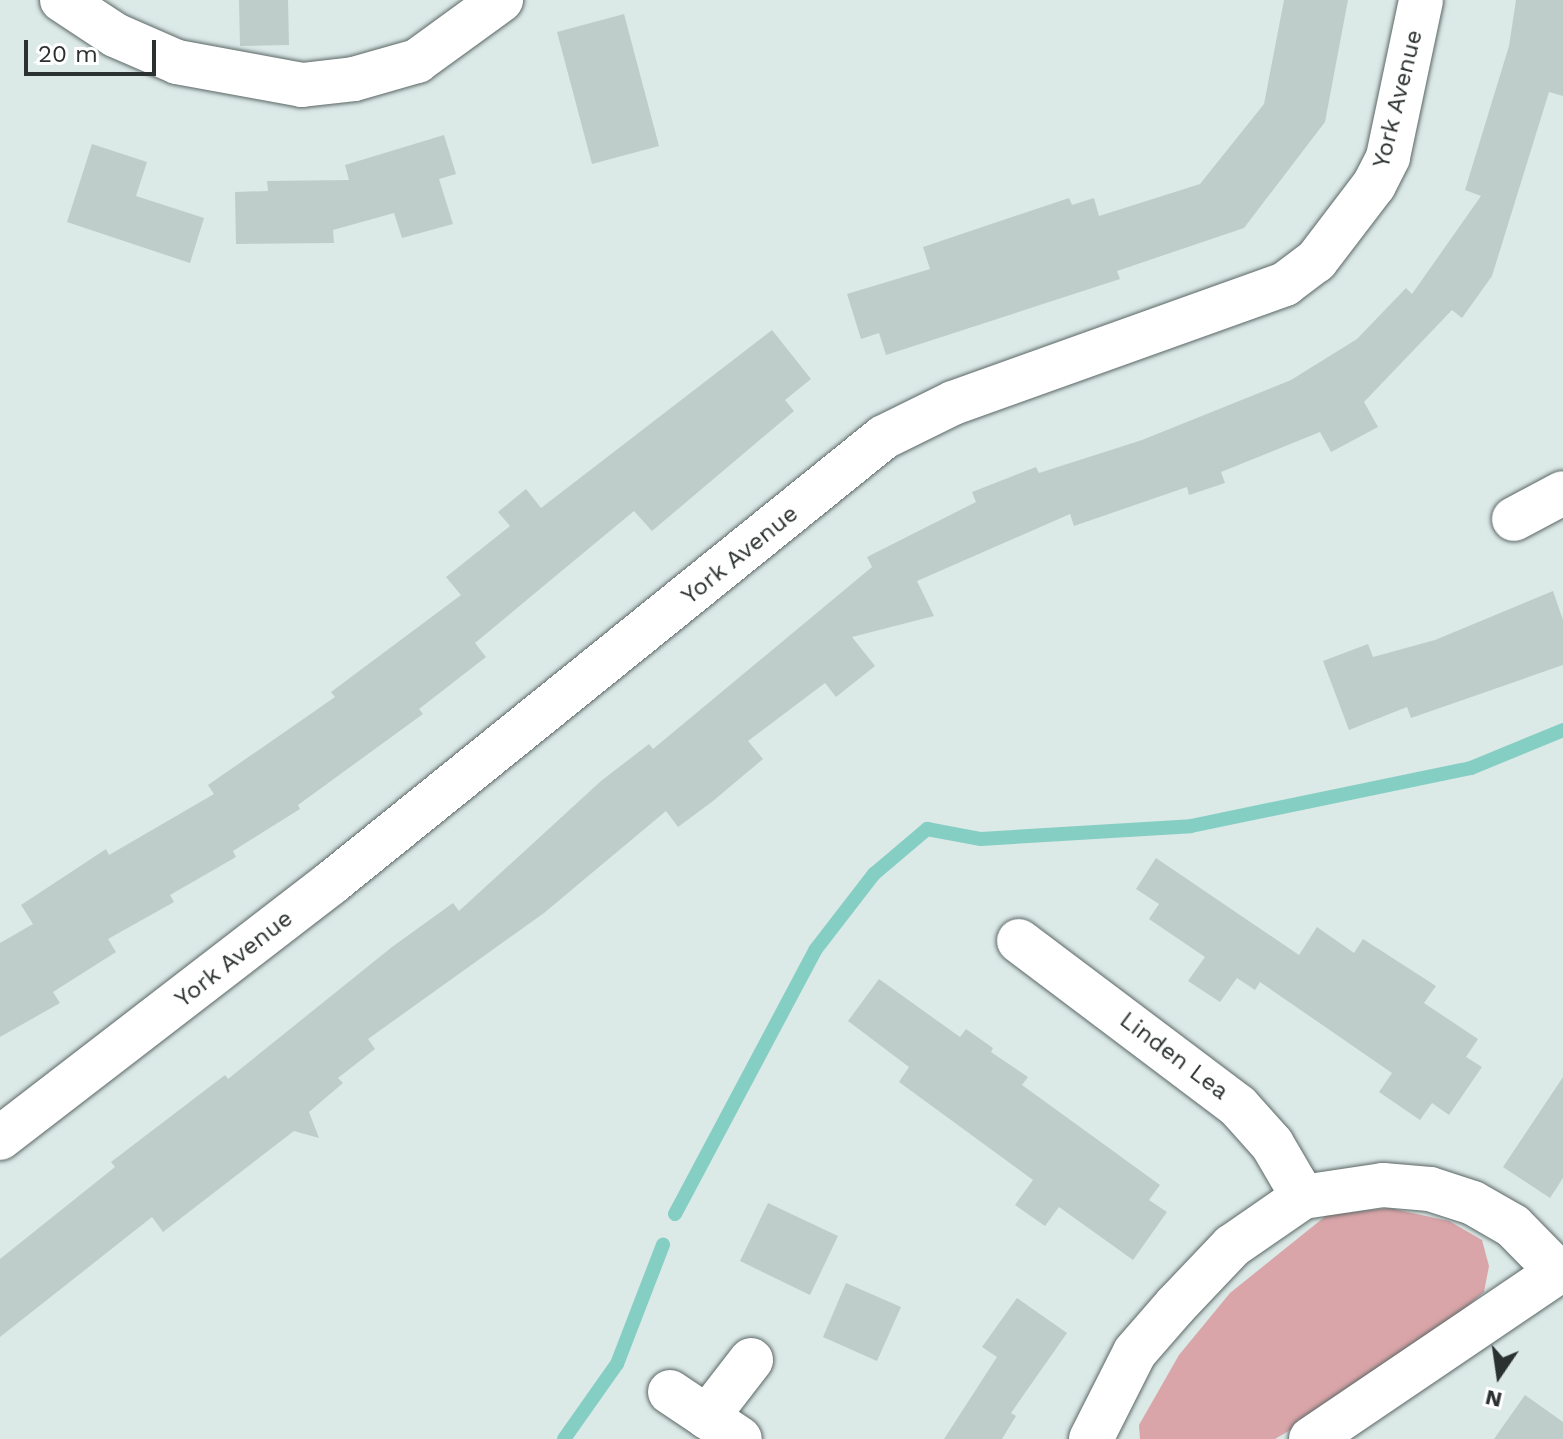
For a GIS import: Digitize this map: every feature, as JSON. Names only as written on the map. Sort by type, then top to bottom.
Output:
[{"type":"street","points":[[62,0],[115,35],[177,62],[302,85],[354,79],[417,61],[501,0]]},
{"type":"street","name":"York Avenue","points":[[0,1138],[331,883],[884,437],[953,403],[1285,284],[1316,261],[1367,196],[1388,157],[1421,0]]},
{"type":"street","points":[[1514,519],[1563,493]]},
{"type":"street","name":"Linden Lea","points":[[1019,941],[1238,1106],[1272,1144],[1303,1197]]},
{"type":"street","points":[[1091,1439],[1135,1352],[1175,1306],[1232,1246],[1303,1197],[1383,1185],[1430,1189],[1473,1203],[1513,1226],[1560,1270],[1311,1439]]},
{"type":"street","points":[[670,1392],[723,1428],[751,1360]]},
{"type":"shaded area","points":[[1389,1208],[1449,1221],[1482,1240],[1489,1266],[1484,1292],[1392,1370],[1275,1439],[1140,1439],[1139,1425],[1179,1355],[1230,1293],[1327,1215]]},
{"type":"building","points":[[239,0],[288,0],[289,45],[240,46]]},
{"type":"building","points":[[1284,0],[1348,0],[1325,122],[1244,228],[1117,271],[1120,279],[886,355],[879,333],[861,339],[847,294],[930,269],[923,247],[1069,198],[1072,205],[1094,198],[1099,216],[1200,184],[1264,104]]},
{"type":"building","points":[[1516,0],[1563,0],[1563,96],[1549,92],[1492,276],[1462,318],[1452,310],[1364,402],[1378,427],[1331,452],[1320,432],[1221,472],[1225,483],[1189,495],[1187,487],[1074,526],[1070,514],[917,581],[934,616],[852,637],[875,666],[836,697],[825,683],[748,741],[763,759],[713,801],[678,827],[666,811],[544,913],[368,1039],[375,1049],[338,1078],[343,1083],[309,1112],[319,1138],[294,1131],[163,1232],[152,1217],[0,1337],[0,1259],[115,1167],[111,1162],[225,1075],[228,1079],[392,947],[453,903],[459,911],[601,781],[649,744],[653,749],[872,567],[867,557],[976,502],[972,492],[1036,467],[1039,473],[1142,440],[1291,380],[1357,339],[1406,288],[1412,294],[1481,196],[1465,190],[1509,46]]},
{"type":"building","points":[[624,14],[659,146],[592,164],[557,32]]},
{"type":"building","points":[[444,135],[456,174],[439,179],[453,224],[402,238],[394,213],[333,230],[334,243],[236,244],[235,192],[268,191],[267,181],[349,180],[345,165]]},
{"type":"building","points":[[92,144],[147,162],[136,196],[204,218],[190,263],[67,222]]},
{"type":"building","points":[[772,330],[811,379],[785,400],[794,411],[652,531],[634,511],[475,643],[486,657],[419,709],[423,714],[298,805],[300,809],[233,851],[236,857],[170,895],[174,902],[108,939],[116,952],[53,992],[60,1003],[0,1037],[0,943],[33,924],[21,905],[106,849],[109,855],[214,794],[208,785],[335,697],[331,692],[461,595],[446,577],[510,526],[498,512],[526,489],[541,508]]},
{"type":"building","points":[[1553,591],[1563,620],[1563,665],[1411,718],[1407,707],[1349,730],[1323,661],[1368,644],[1373,657],[1435,640]]},
{"type":"building","points":[[1156,858],[1299,955],[1317,927],[1354,953],[1363,939],[1436,986],[1424,1003],[1478,1039],[1466,1057],[1482,1067],[1449,1115],[1432,1103],[1420,1120],[1379,1092],[1392,1073],[1260,982],[1255,990],[1237,978],[1220,1002],[1188,981],[1205,957],[1149,919],[1159,904],[1136,889]]},
{"type":"building","points":[[879,979],[960,1037],[966,1029],[993,1048],[991,1052],[1028,1077],[1022,1085],[1160,1185],[1149,1200],[1167,1212],[1133,1260],[1059,1207],[1045,1226],[1015,1205],[1033,1180],[899,1082],[909,1067],[848,1021]]},
{"type":"building","points":[[1563,1077],[1563,1178],[1550,1198],[1503,1167]]},
{"type":"building","points":[[768,1203],[838,1236],[810,1295],[740,1261]]},
{"type":"building","points":[[846,1283],[901,1307],[877,1361],[823,1337]]},
{"type":"building","points":[[1017,1298],[1067,1333],[1011,1413],[1016,1416],[1002,1439],[944,1439],[997,1357],[982,1347]]},
{"type":"building","points":[[1525,1395],[1563,1422],[1563,1439],[1494,1439]]},
{"type":"waterway","points":[[675,1214],[816,949],[874,874],[927,829],[981,839],[1191,826],[1471,768],[1563,730]]},
{"type":"waterway","points":[[564,1439],[617,1364],[663,1245]]}]
